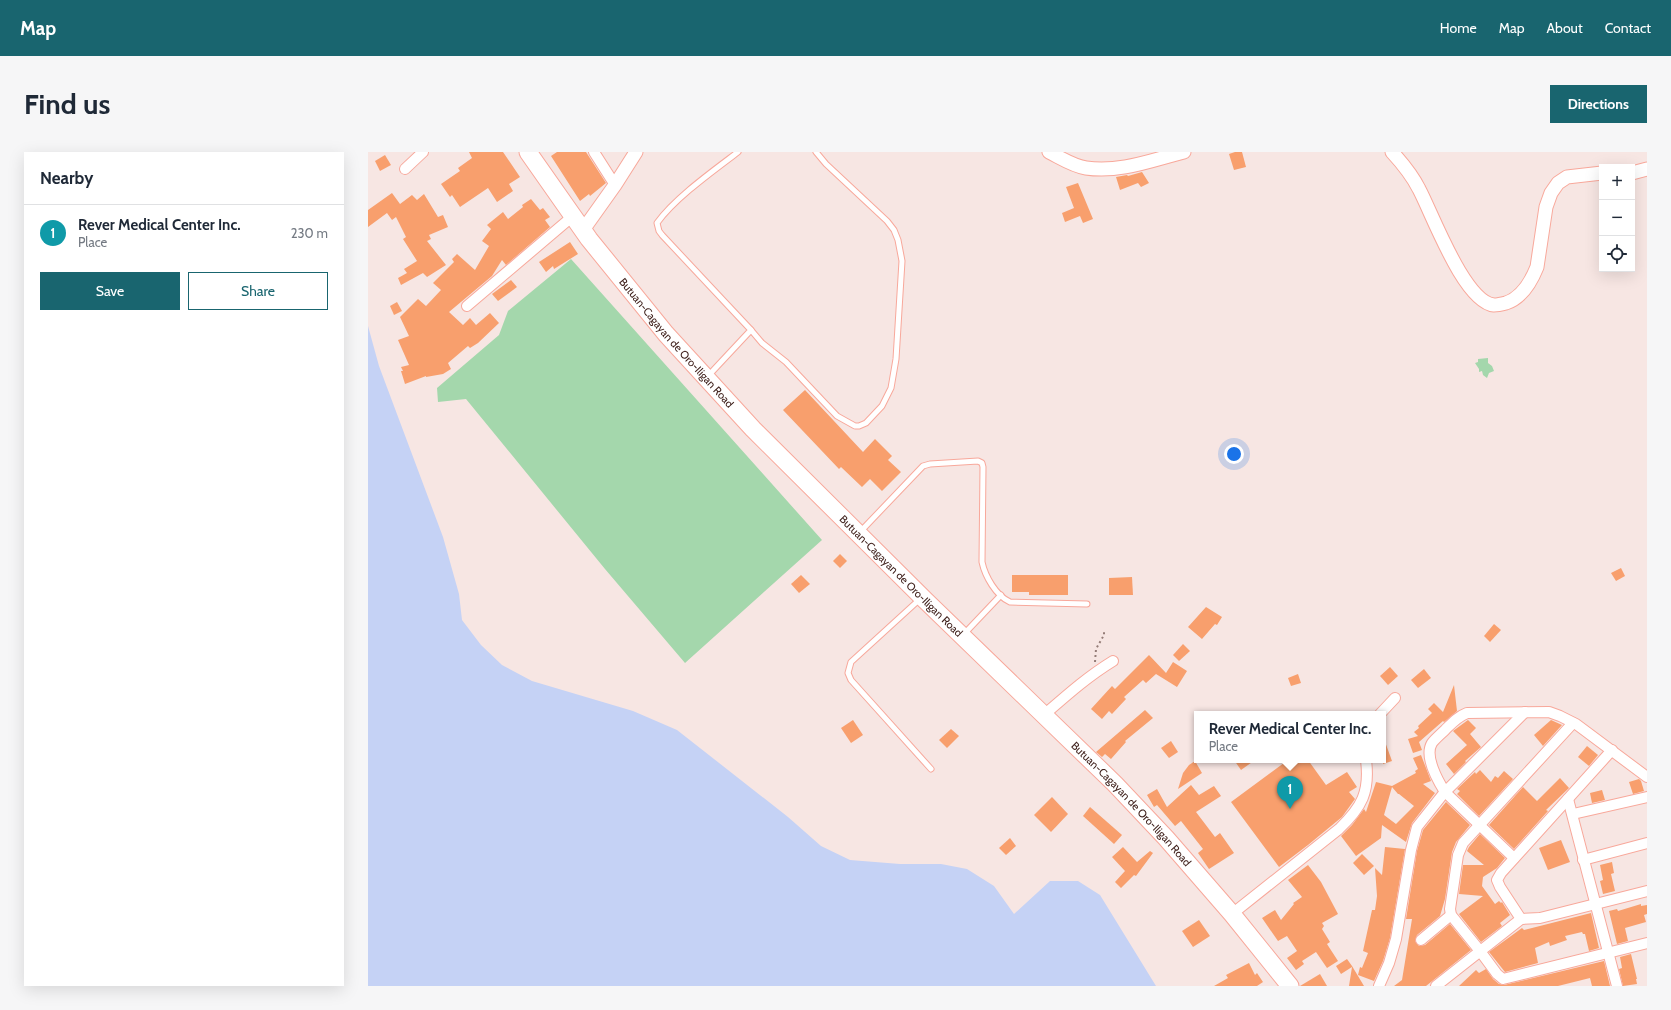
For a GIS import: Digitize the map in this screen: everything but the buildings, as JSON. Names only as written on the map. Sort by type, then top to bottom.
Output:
[{"type":"highway","name":"Butuan-Cagayan de Oro-Iligan Road","points":[[528,152],[583,230],[666,334],[706,378],[753,429],[858,534],[1115,784],[1166,838],[1232,914],[1290,986]]},
{"type":"street","points":[[406,169],[423,152]]},
{"type":"street","points":[[594,152],[615,185]]},
{"type":"street","points":[[583,230],[636,152]]},
{"type":"street","points":[[1049,152],[1068,162],[1086,168],[1117,169],[1184,152]]},
{"type":"street","points":[[1392,152],[1410,173],[1419,189],[1439,235],[1458,270],[1475,292],[1484,301],[1492,305],[1511,301],[1529,285],[1534,276],[1537,267],[1546,207],[1551,193],[1558,183],[1567,177],[1599,173]]},
{"type":"street","points":[[1635,172],[1647,169]]},
{"type":"street","points":[[467,306],[572,216]]},
{"type":"street","points":[[1044,715],[1093,673],[1113,661]]},
{"type":"street","points":[[1383,711],[1395,698]]},
{"type":"street","points":[[1379,986],[1389,963],[1396,939],[1414,835],[1417,827],[1446,792],[1525,712]]},
{"type":"street","points":[[1514,858],[1446,792],[1438,781],[1433,770],[1430,758],[1431,744],[1458,717],[1467,714],[1549,712],[1573,723],[1647,777]]},
{"type":"street","points":[[1573,723],[1463,843],[1458,855],[1450,909],[1451,915],[1497,974],[1503,979],[1647,943]]},
{"type":"street","points":[[1521,918],[1500,887],[1497,880],[1500,873],[1612,750]]},
{"type":"street","points":[[1232,914],[1339,829],[1353,815],[1360,806],[1366,790],[1368,777],[1366,763]]},
{"type":"street","points":[[1573,814],[1647,797]]},
{"type":"street","points":[[1568,799],[1617,986]]},
{"type":"street","points":[[1583,860],[1647,843]]},
{"type":"street","points":[[1436,986],[1521,918],[1540,918],[1647,891]]},
{"type":"street","points":[[1421,940],[1451,915]]},
{"type":"lane","points":[[738,152],[701,180],[663,216],[657,223],[657,226],[662,235],[762,343],[786,362],[837,416],[855,426],[859,426],[866,423],[882,406],[894,375],[902,261],[898,240],[894,230],[887,221],[826,164],[816,152]]},
{"type":"lane","points":[[706,378],[751,330]]},
{"type":"lane","points":[[858,534],[923,466],[930,464],[978,460],[982,463],[983,467],[982,562],[984,571],[988,578],[1004,599],[1010,602],[1087,604]]},
{"type":"lane","points":[[962,636],[1001,595]]},
{"type":"lane","points":[[922,597],[851,662],[848,673],[851,680],[931,769]]},
{"type":"path","points":[[1093,673],[1096,649],[1104,635],[1104,631]]},
{"type":"green space","points":[[571,259],[822,540],[685,663],[605,569],[466,399],[438,402],[437,388],[499,335],[508,311]]},
{"type":"green space","points":[[1488,358],[1488,363],[1492,366],[1494,371],[1489,373],[1487,378],[1483,375],[1482,371],[1479,372],[1479,369],[1475,363],[1478,362],[1478,359]]},
{"type":"water","points":[[368,326],[379,366],[443,537],[459,594],[462,620],[481,645],[502,665],[532,681],[633,711],[677,730],[788,817],[821,846],[850,860],[900,864],[941,864],[967,869],[994,886],[1014,914],[1050,881],[1078,881],[1100,895],[1156,986],[368,986]]},
{"type":"place","name":"Rever Medical Center Inc.","points":[[1290,809]]}]
